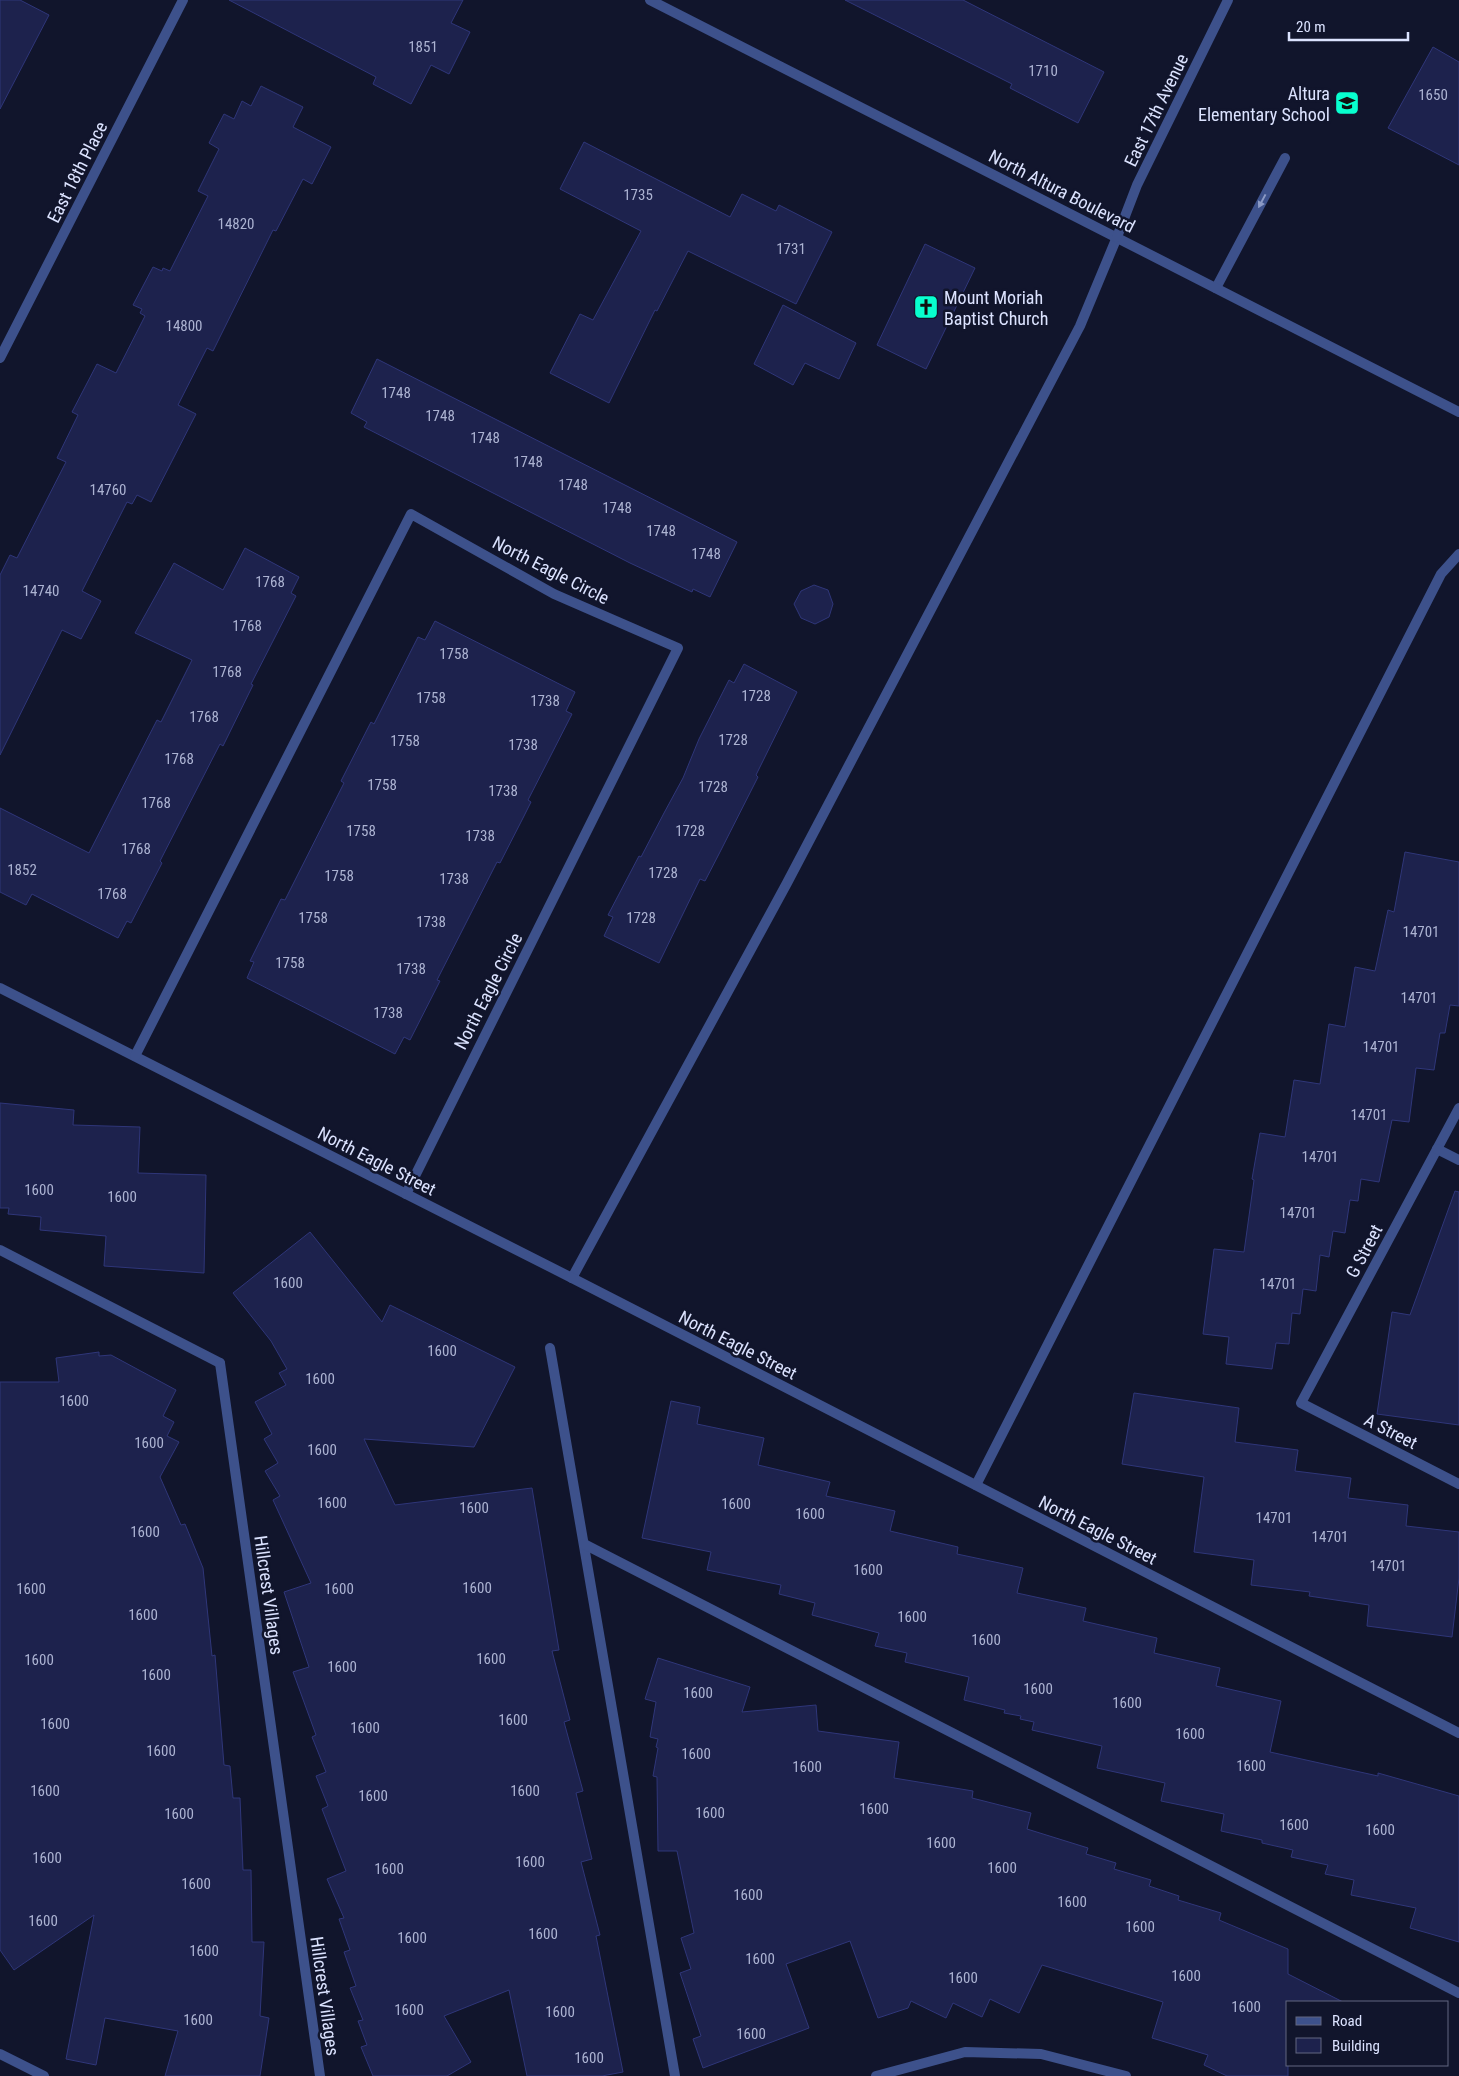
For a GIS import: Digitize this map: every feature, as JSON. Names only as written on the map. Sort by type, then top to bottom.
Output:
[{"type":"street","name":"East 18th Place","points":[[0,358],[184,0]]},
{"type":"street","name":"North Altura Boulevard","points":[[650,0],[1459,412]]},
{"type":"street","name":"East 17th Avenue","points":[[572,1278],[787,883],[1070,344],[1117,237],[1137,185],[1228,0]]},
{"type":"street","points":[[1216,288],[1285,158]]},
{"type":"street","name":"North Eagle Circle","points":[[135,1056],[411,514],[554,594],[678,648],[406,1194]]},
{"type":"street","points":[[976,1485],[1441,574],[1459,554]]},
{"type":"street","name":"North Eagle Street","points":[[0,988],[572,1278],[1459,1733]]},
{"type":"street","name":"G Street","points":[[1308,1406],[1302,1402],[1459,1108]]},
{"type":"street","points":[[1437,1149],[1459,1160]]},
{"type":"street","name":"Hillcrest Villages","points":[[0,1250],[220,1363],[320,2076]]},
{"type":"street","points":[[550,1348],[676,2076]]},
{"type":"street","name":"A Street","points":[[1308,1406],[1459,1484]]},
{"type":"street","points":[[584,1544],[1459,1993]]},
{"type":"street","points":[[876,2076],[965,2052],[1041,2054],[1126,2076]]},
{"type":"street","points":[[0,2054],[44,2076]]},
{"type":"building","points":[[0,0],[20,0],[49,15],[0,109]]},
{"type":"building","points":[[229,0],[463,0],[451,23],[470,32],[449,74],[431,65],[411,104],[373,84],[376,77]]},
{"type":"building","points":[[845,0],[963,0],[1104,72],[1078,123],[1010,88],[1012,84]]},
{"type":"building","points":[[1433,47],[1459,62],[1459,165],[1388,128]]},
{"type":"building","points":[[261,86],[303,107],[293,127],[331,147],[312,184],[303,179],[276,231],[273,230],[213,351],[207,348],[178,405],[196,414],[151,502],[137,495],[132,504],[127,502],[82,591],[101,601],[81,639],[62,630],[0,755],[0,575],[10,555],[17,558],[66,462],[57,458],[78,415],[72,412],[97,364],[116,373],[145,316],[140,313],[142,309],[133,305],[153,267],[162,271],[163,268],[170,271],[208,196],[198,191],[219,149],[209,143],[224,114],[234,119],[242,101],[251,106]]},
{"type":"building","points":[[584,142],[730,217],[742,194],[776,211],[779,205],[832,232],[796,304],[688,251],[657,311],[655,310],[609,403],[550,373],[580,314],[593,320],[641,231],[560,189]]},
{"type":"building","name":"Mount Moriah Baptist Church","points":[[925,244],[975,268],[926,369],[877,345]]},
{"type":"building","points":[[783,305],[856,343],[839,379],[805,363],[793,385],[754,364]]},
{"type":"building","points":[[377,359],[737,542],[710,597],[693,589],[692,592],[630,563],[364,427],[367,422],[351,413]]},
{"type":"building","points":[[245,548],[299,577],[291,593],[296,596],[251,684],[253,685],[223,746],[220,744],[160,861],[162,863],[131,923],[127,921],[118,938],[32,894],[26,905],[0,892],[0,808],[89,853],[157,720],[161,722],[192,660],[135,633],[174,563],[223,590]]},
{"type":"building","points":[[814,585],[828,590],[833,604],[829,617],[815,624],[801,618],[794,604],[801,591]]},
{"type":"building","points":[[435,621],[575,692],[566,711],[572,714],[528,800],[531,802],[500,863],[497,862],[437,980],[440,981],[410,1040],[404,1037],[395,1054],[247,978],[254,962],[250,961],[281,899],[285,900],[344,783],[341,781],[371,722],[374,724],[418,637],[425,640]]},
{"type":"building","points":[[744,664],[797,692],[756,775],[758,777],[720,852],[705,881],[700,879],[659,963],[604,936],[613,917],[608,915],[683,778],[699,739],[729,680],[734,683]]},
{"type":"building","points":[[1405,852],[1459,862],[1459,1006],[1450,1005],[1445,1033],[1440,1033],[1434,1070],[1416,1068],[1409,1122],[1392,1120],[1379,1182],[1361,1179],[1358,1201],[1350,1200],[1345,1233],[1333,1231],[1329,1257],[1320,1255],[1316,1291],[1303,1289],[1300,1314],[1292,1313],[1289,1344],[1276,1343],[1272,1369],[1226,1364],[1229,1337],[1203,1334],[1214,1249],[1244,1252],[1254,1180],[1252,1179],[1260,1133],[1285,1137],[1294,1080],[1320,1084],[1329,1024],[1345,1027],[1355,967],[1375,971],[1388,910],[1394,912]]},
{"type":"building","points":[[0,1103],[74,1110],[73,1125],[140,1127],[138,1173],[206,1175],[204,1273],[104,1266],[106,1236],[40,1230],[41,1217],[8,1214],[9,1208],[0,1208]]},
{"type":"building","points":[[1455,1191],[1459,1192],[1459,1425],[1377,1414],[1392,1312],[1410,1315]]},
{"type":"building","points":[[310,1232],[382,1322],[390,1305],[515,1367],[474,1447],[364,1439],[395,1505],[532,1488],[559,1650],[552,1651],[570,1720],[564,1722],[583,1791],[576,1793],[592,1859],[581,1862],[600,1935],[596,1936],[623,2072],[602,2076],[527,2076],[509,1990],[444,2016],[471,2062],[447,2076],[373,2076],[361,2047],[367,2045],[358,2021],[363,2020],[350,1988],[356,1986],[344,1952],[350,1950],[339,1919],[344,1918],[327,1879],[346,1871],[322,1809],[328,1806],[316,1776],[326,1772],[312,1737],[316,1735],[293,1672],[309,1667],[284,1592],[311,1583],[273,1500],[280,1496],[265,1471],[278,1463],[264,1439],[272,1434],[255,1402],[286,1385],[279,1373],[287,1369],[271,1341],[233,1293]]},
{"type":"building","points":[[99,1352],[99,1356],[111,1355],[176,1390],[163,1416],[174,1422],[167,1436],[179,1442],[160,1477],[181,1525],[185,1524],[203,1568],[212,1656],[215,1655],[224,1765],[230,1766],[233,1798],[240,1798],[243,1870],[251,1870],[252,1942],[264,1942],[260,2016],[269,2018],[260,2076],[165,2076],[178,2031],[105,2018],[96,2065],[66,2059],[94,1915],[14,1970],[0,1950],[0,1382],[59,1382],[56,1358]]},
{"type":"building","points":[[1134,1393],[1239,1408],[1235,1442],[1298,1450],[1295,1471],[1351,1478],[1348,1498],[1408,1505],[1406,1526],[1459,1532],[1459,1578],[1452,1637],[1367,1626],[1369,1605],[1309,1596],[1310,1592],[1251,1585],[1254,1560],[1194,1552],[1204,1477],[1122,1464]]},
{"type":"building","points":[[671,1401],[700,1407],[697,1424],[764,1438],[758,1465],[830,1482],[826,1496],[895,1511],[890,1531],[958,1547],[957,1554],[1023,1568],[1017,1593],[1086,1608],[1083,1621],[1157,1638],[1154,1653],[1220,1668],[1216,1686],[1281,1701],[1270,1752],[1378,1776],[1378,1773],[1459,1796],[1459,1942],[1410,1928],[1416,1908],[1351,1895],[1354,1880],[1325,1874],[1328,1865],[1291,1857],[1293,1850],[1262,1843],[1262,1840],[1221,1831],[1224,1814],[1161,1801],[1165,1783],[1097,1768],[1102,1746],[1032,1730],[1034,1722],[1020,1719],[1021,1716],[1004,1713],[1005,1710],[964,1700],[969,1677],[905,1662],[907,1653],[875,1646],[879,1633],[812,1615],[815,1603],[779,1594],[781,1585],[707,1570],[711,1552],[642,1538]]},
{"type":"building","points":[[658,1658],[750,1687],[742,1712],[816,1705],[818,1731],[899,1742],[894,1778],[973,1791],[972,1798],[1031,1813],[1027,1829],[1088,1848],[1086,1854],[1116,1863],[1114,1869],[1151,1880],[1149,1886],[1179,1896],[1178,1900],[1221,1913],[1219,1920],[1288,1949],[1288,1974],[1341,2001],[1286,2001],[1286,2066],[1288,2066],[1288,2076],[1227,2076],[1204,2065],[1208,2055],[1152,2038],[1163,2002],[1042,1965],[1019,2013],[990,1999],[982,2017],[953,2003],[946,2018],[911,2001],[908,2008],[878,2018],[850,1941],[786,1964],[809,2028],[703,2068],[693,2039],[701,2036],[680,1973],[691,1969],[681,1938],[694,1933],[677,1851],[658,1851],[657,1777],[653,1776],[658,1739],[650,1737],[656,1702],[645,1699]]},
{"type":"place","name":"Altura Elementary School","points":[[1347,103]]},
{"type":"place","name":"Mount Moriah Baptist Church","points":[[926,307]]}]
